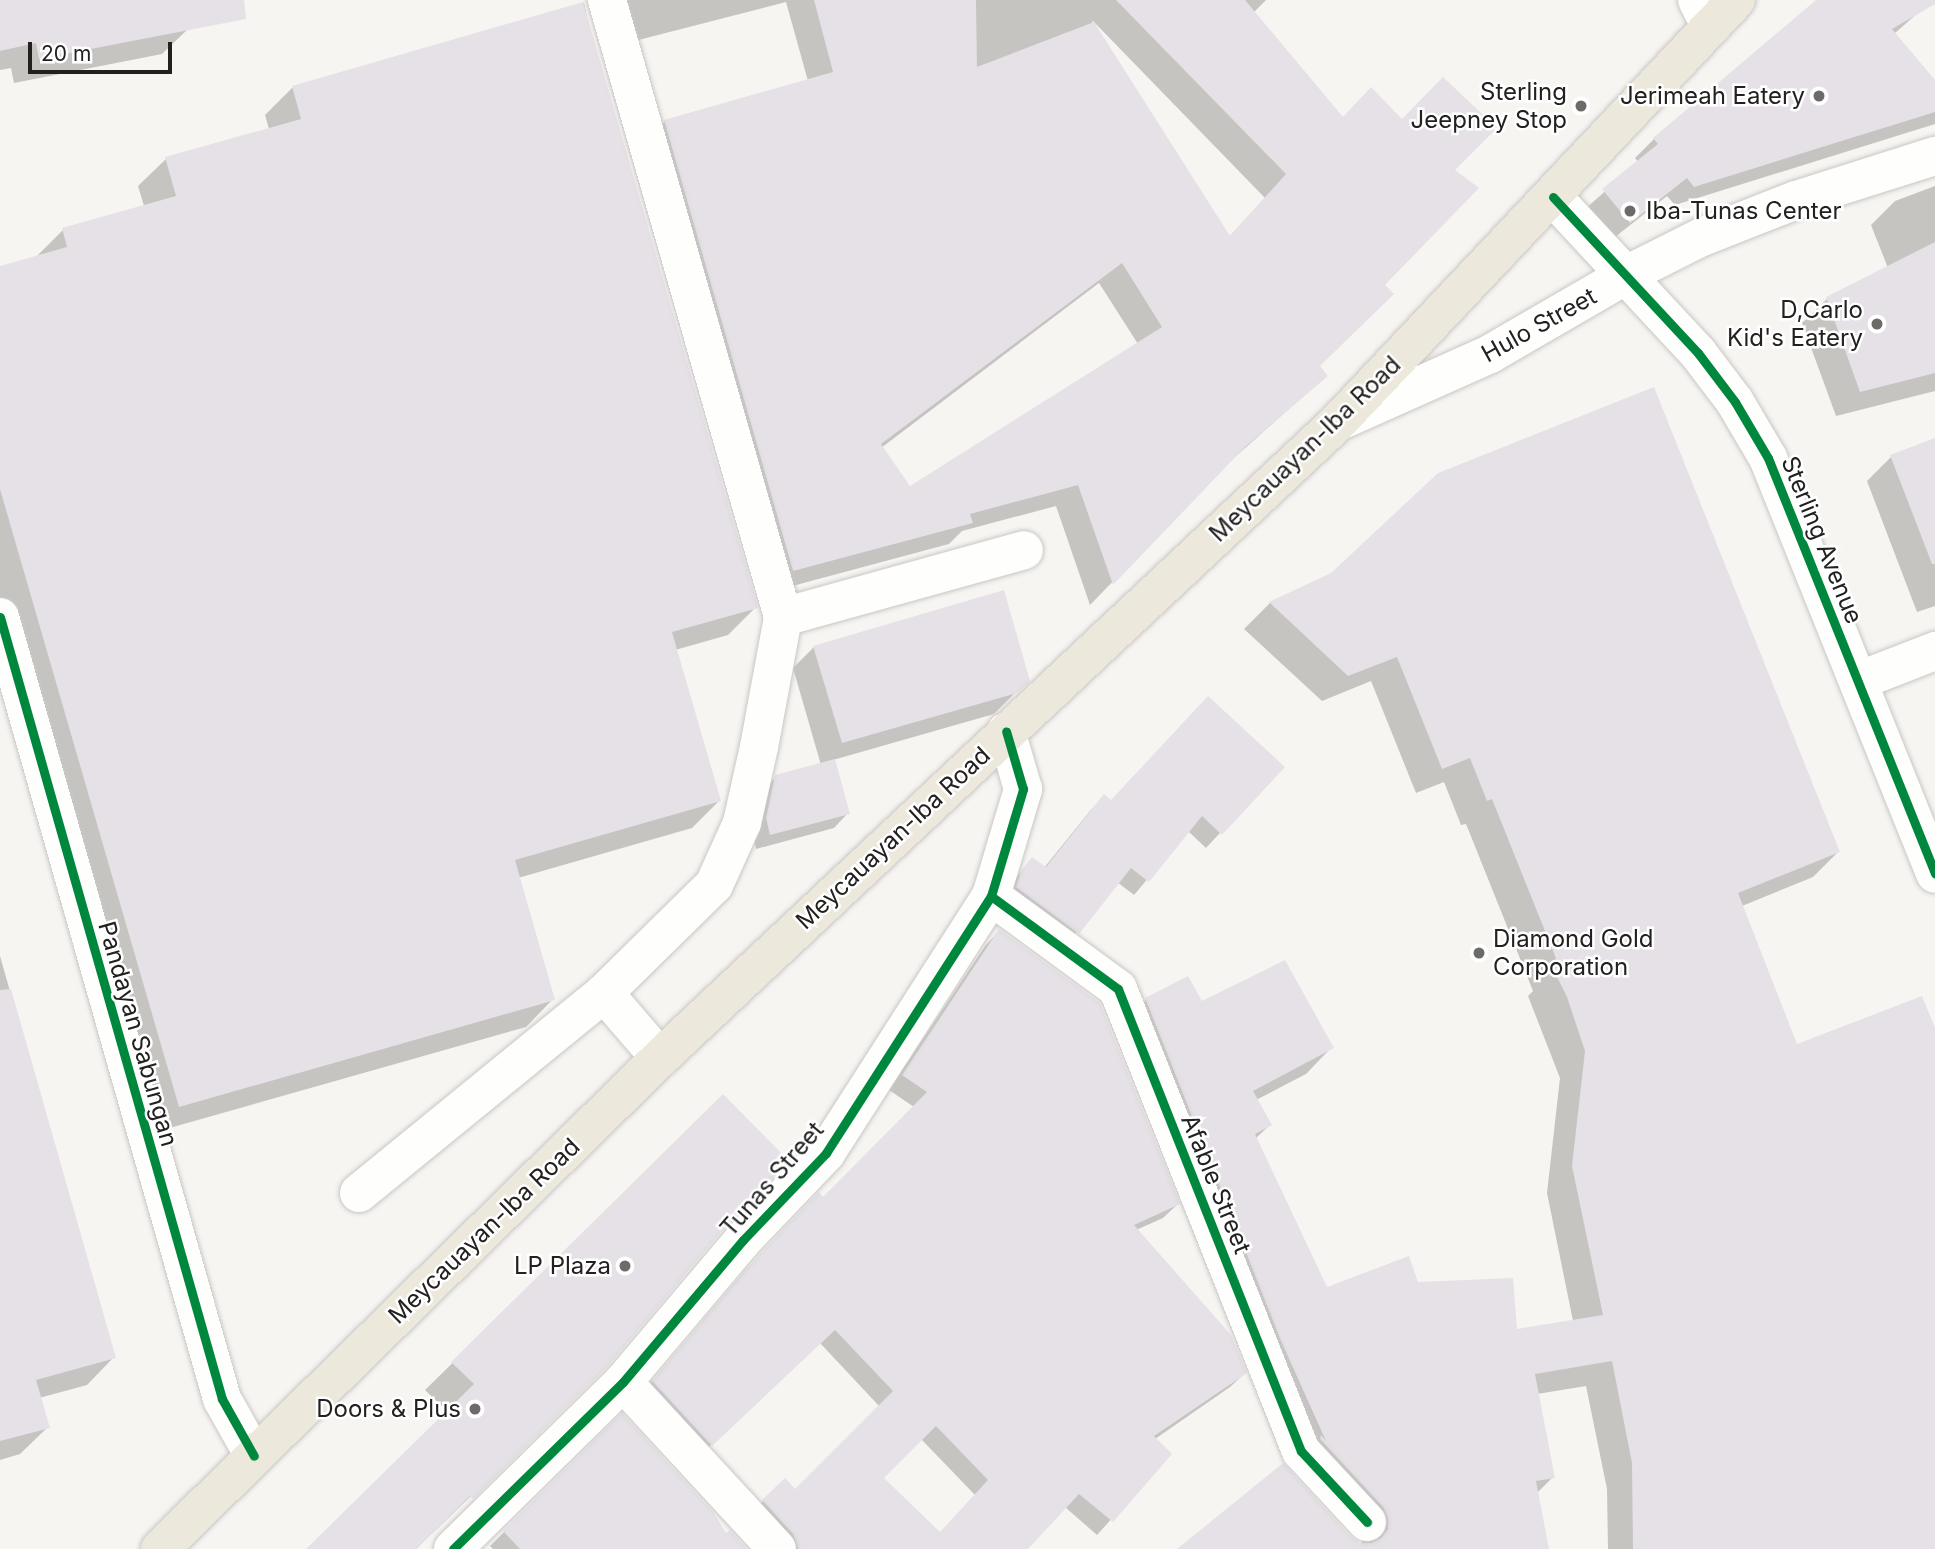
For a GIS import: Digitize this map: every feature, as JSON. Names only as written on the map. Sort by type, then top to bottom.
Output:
[{"type":"main road","name":"Meycauayan-Iba Road","points":[[159,1549],[660,1058],[1338,422],[1553,197],[1715,9]]},
{"type":"street","points":[[359,1194],[604,993],[714,886],[742,823],[783,617],[607,0]]},
{"type":"street","name":"Hulo Street","points":[[1338,422],[1490,354],[1628,274],[1702,237],[1773,209],[1935,156]]},
{"type":"street","name":"Sterling Avenue","points":[[1553,197],[1628,274],[1706,363],[1735,402],[1768,458],[1935,874]]},
{"type":"street","points":[[783,617],[1024,550]]},
{"type":"street","name":"Pandayan Sabungan","points":[[0,617],[222,1399],[254,1456]]},
{"type":"street","points":[[1858,681],[1935,650]]},
{"type":"street","name":"Tunas Street","points":[[474,1541],[623,1382],[743,1240],[826,1153],[991,896],[1023,789],[1006,732]]},
{"type":"street","name":"Afable Street","points":[[991,896],[1118,989],[1301,1451],[1367,1522]]},
{"type":"street","points":[[604,993],[660,1058]]},
{"type":"street","points":[[623,1382],[777,1549]]},
{"type":"building","points":[[0,0],[244,0],[246,19],[39,59],[36,43],[0,51]]},
{"type":"building","points":[[814,0],[976,0],[977,67],[1094,22],[1230,236],[1286,174],[1116,0],[1245,0],[1343,117],[1371,87],[1402,119],[1443,77],[1497,128],[1455,170],[1479,188],[1385,285],[1394,294],[1320,366],[1328,376],[1245,447],[1113,585],[1078,485],[970,514],[973,523],[793,571],[664,120],[833,72]],"holes":[[[1122,263],[1162,327],[910,486],[881,444]]]},
{"type":"building","name":"Jerimeah Eatery","points":[[1816,0],[1935,0],[1935,4],[1892,29],[1935,80],[1935,112],[1694,187],[1687,178],[1630,223],[1602,189],[1658,144],[1653,138]]},
{"type":"building","points":[[583,2],[758,608],[672,632],[721,801],[515,860],[555,1000],[179,1107],[0,489],[0,266],[67,247],[62,228],[176,196],[165,157],[301,119],[292,86]]},
{"type":"building","name":"D,Carlo Kid's Eatery","points":[[1935,242],[1935,373],[1860,392],[1826,297]]},
{"type":"building","points":[[1654,387],[1840,852],[1738,893],[1797,1044],[1922,996],[1935,1028],[1935,1549],[1633,1549],[1632,1463],[1612,1361],[1535,1374],[1555,1478],[1536,1481],[1549,1549],[1177,1549],[1283,1463],[1351,1537],[1360,1543],[1371,1543],[1381,1538],[1388,1529],[1388,1518],[1383,1507],[1320,1439],[1321,1435],[1326,1441],[1281,1341],[1145,998],[1188,976],[1202,1001],[1285,960],[1334,1048],[1253,1091],[1272,1125],[1255,1134],[1327,1287],[1409,1256],[1418,1282],[1513,1278],[1517,1329],[1603,1315],[1572,1166],[1585,1051],[1567,997],[1553,969],[1559,966],[1492,799],[1487,801],[1470,758],[1442,769],[1397,657],[1348,676],[1269,602],[1331,573],[1438,473]]},
{"type":"building","points":[[1935,438],[1935,564],[1932,564],[1890,455]]},
{"type":"building","points":[[1004,590],[1030,681],[1017,693],[842,743],[813,646]]},
{"type":"building","points":[[1208,696],[1285,767],[1222,835],[1202,816],[1149,882],[1131,868],[1079,934],[1016,887],[1021,871],[1032,857],[1046,867],[1104,794],[1111,800]]},
{"type":"building","points":[[835,759],[850,814],[770,835],[766,818],[775,775]]},
{"type":"building","points":[[999,929],[1100,1003],[1180,1204],[1134,1225],[1231,1335],[1247,1373],[1154,1436],[1172,1454],[1113,1522],[1079,1494],[1028,1549],[798,1549],[793,1534],[762,1500],[785,1478],[795,1489],[893,1391],[835,1330],[712,1446],[652,1381],[759,1255],[819,1192],[823,1197],[927,1092],[902,1075]],"holes":[[[936,1426],[988,1480],[940,1532],[884,1478]]]},
{"type":"building","points":[[11,989],[116,1358],[36,1380],[50,1428],[0,1441],[0,990]]},
{"type":"building","name":"LP Plaza","points":[[723,1094],[789,1161],[726,1226],[607,1367],[473,1499],[470,1496],[416,1549],[306,1549],[474,1384],[451,1362]]},
{"type":"building","points":[[622,1413],[713,1512],[726,1533],[730,1530],[747,1549],[520,1549],[503,1531]]},
{"type":"cycle path","points":[[1553,197],[1698,353],[1735,402],[1768,458],[1935,874]]},
{"type":"cycle path","points":[[0,617],[222,1399],[254,1456]]},
{"type":"cycle path","points":[[453,1549],[623,1382],[743,1240],[826,1153],[991,896],[1023,789],[1006,731]]},
{"type":"cycle path","points":[[991,896],[1118,989],[1301,1451],[1367,1522]]},
{"type":"place","name":"Jerimeah Eatery","points":[[1819,96]]},
{"type":"place","name":"Sterling Jeepney Stop","points":[[1581,106]]},
{"type":"place","name":"Iba-Tunas Center","points":[[1630,211]]},
{"type":"place","name":"D,Carlo Kid's Eatery","points":[[1877,324]]},
{"type":"place","name":"Diamond Gold Corporation","points":[[1479,953]]},
{"type":"place","name":"LP Plaza","points":[[625,1266]]},
{"type":"place","name":"Doors & Plus","points":[[475,1409]]}]
